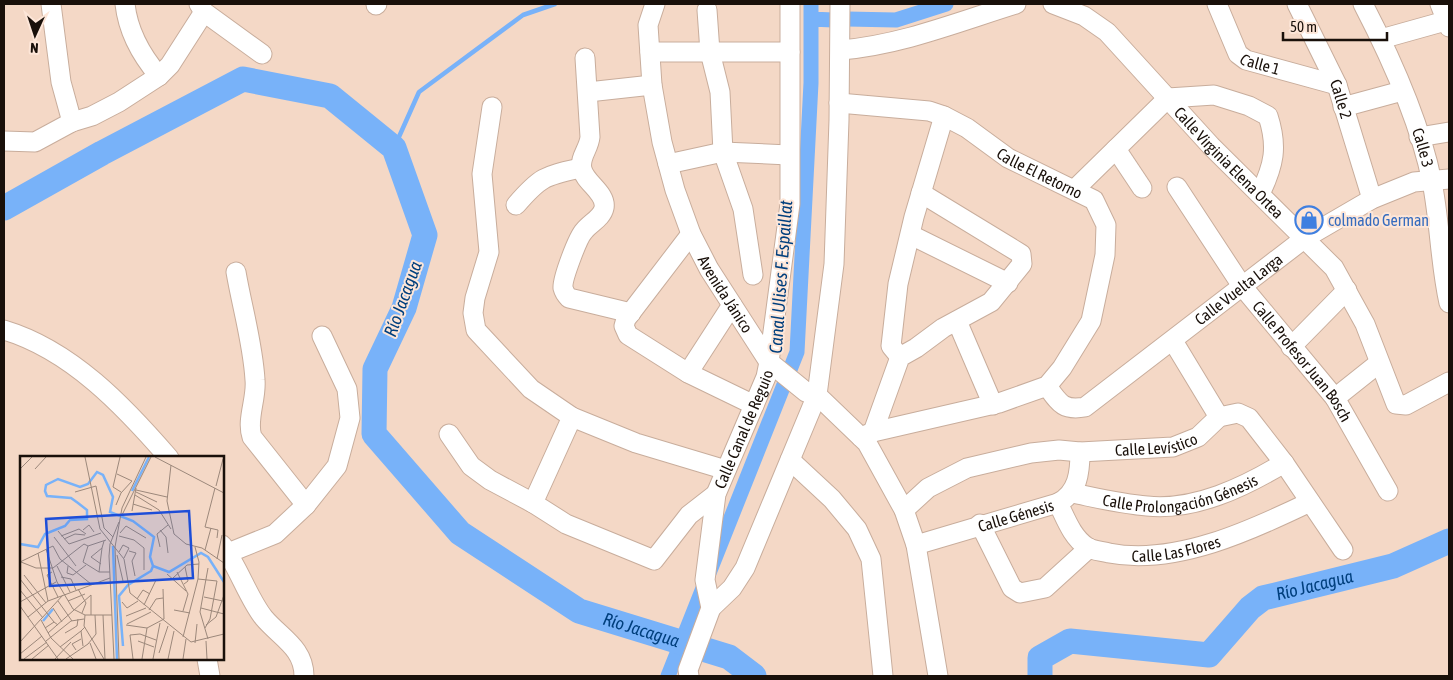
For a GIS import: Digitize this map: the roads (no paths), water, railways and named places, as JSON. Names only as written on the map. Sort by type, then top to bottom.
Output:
[{"type":"street","points":[[51,4],[61,82],[72,122]]},
{"type":"street","points":[[125,4],[127,22],[146,61],[159,76]]},
{"type":"street","name":"Avenida Jánico","points":[[655,4],[648,24],[652,85],[668,164],[691,234],[709,269],[772,365],[867,435],[904,510],[916,545],[938,676]]},
{"type":"street","name":"Calle Canal de Reguio","points":[[711,608],[705,580],[716,494],[772,365],[790,204],[790,4]]},
{"type":"street","points":[[686,674],[711,608],[732,588],[745,568],[790,460],[811,393],[834,264],[841,50],[840,4]]},
{"type":"street","points":[[841,50],[896,42],[1016,4]]},
{"type":"street","name":"Calle Virginia Elena Ortea","points":[[1053,4],[1084,16],[1107,32],[1211,146],[1334,268],[1365,324],[1396,404],[1406,405],[1449,382]]},
{"type":"street","name":"Calle 1","points":[[1216,4],[1238,54],[1246,60],[1337,85]]},
{"type":"street","name":"Calle 2","points":[[1297,4],[1337,85],[1372,199]]},
{"type":"street","name":"Calle 3","points":[[1363,4],[1381,39],[1419,136],[1440,179],[1444,279],[1449,303]]},
{"type":"street","points":[[1381,39],[1449,23],[1440,4]]},
{"type":"street","points":[[4,141],[34,142],[72,122],[92,116],[119,102],[159,76],[170,65],[202,8],[262,54]]},
{"type":"street","points":[[707,10],[710,52],[720,92],[724,152],[743,209],[753,275]]},
{"type":"street","points":[[650,52],[790,52]]},
{"type":"street","points":[[586,58],[590,144],[581,160],[581,168],[584,175],[602,198],[604,208],[600,216],[583,232],[563,288],[569,298],[631,313]]},
{"type":"street","points":[[588,92],[652,85]]},
{"type":"street","points":[[1343,107],[1402,91]]},
{"type":"street","points":[[1075,189],[1168,98],[1214,95],[1249,106],[1268,116],[1274,137],[1273,154],[1270,173],[1260,194]]},
{"type":"street","name":"Calle El Retorno","points":[[839,103],[929,111],[944,116],[967,128],[1008,158],[1044,177],[1075,189],[1094,200],[1106,225],[1105,255],[1091,321],[1062,368],[1047,386]]},
{"type":"street","points":[[492,107],[482,174],[489,252],[472,313],[476,330],[531,389],[548,403],[572,417],[636,443],[726,470]]},
{"type":"street","points":[[900,357],[891,346],[898,284],[921,193],[944,116]]},
{"type":"street","points":[[1419,136],[1449,132]]},
{"type":"street","points":[[1116,150],[1142,188]]},
{"type":"street","points":[[668,164],[724,152],[790,155]]},
{"type":"street","points":[[516,204],[536,182],[550,175],[581,168]]},
{"type":"street","name":"Calle Vuelta Larga","points":[[1047,386],[1061,405],[1073,409],[1086,407],[1305,238],[1372,199],[1414,182],[1440,179]]},
{"type":"street","name":"Calle Profesor Juan Bosch","points":[[1177,187],[1242,286],[1336,398],[1388,491]]},
{"type":"street","points":[[867,435],[900,357],[957,320],[991,302],[1022,264],[1021,254],[921,193]]},
{"type":"street","points":[[691,234],[631,313],[624,326],[628,335],[688,373],[754,405]]},
{"type":"street","points":[[911,235],[1008,283]]},
{"type":"street","points":[[236,272],[255,379],[255,399],[250,430],[252,437],[306,505]]},
{"type":"street","points":[[1292,346],[1347,290]]},
{"type":"street","points":[[688,373],[732,305]]},
{"type":"street","points":[[957,320],[993,405]]},
{"type":"street","points":[[4,330],[19,335],[50,351],[80,371],[136,420],[167,456]]},
{"type":"street","points":[[304,676],[302,659],[294,647],[263,618],[225,549],[275,534],[306,505],[337,466],[350,418],[348,389],[322,336]]},
{"type":"street","points":[[1173,341],[1219,417],[1233,413],[1246,416],[1284,463],[1343,550]]},
{"type":"street","points":[[1336,398],[1379,363]]},
{"type":"street","points":[[867,435],[993,405],[1047,386]]},
{"type":"street","points":[[533,503],[572,417]]},
{"type":"street","name":"Calle Levístico","points":[[904,510],[928,488],[967,468],[1030,453],[1059,450],[1080,452],[1173,447],[1198,437],[1219,417]]},
{"type":"street","points":[[449,434],[472,466],[490,480],[533,503],[566,524],[654,560],[689,515],[716,494]]},
{"type":"street","name":"Calle Génesis","points":[[916,545],[1065,498],[1080,465],[1080,452]]},
{"type":"street","points":[[790,460],[832,499],[857,529],[871,558],[883,676]]},
{"type":"street","name":"Calle Prolongación Génesis","points":[[1065,498],[1148,506],[1175,506],[1203,500],[1239,487],[1284,463]]},
{"type":"street","points":[[980,524],[1012,588],[1020,593],[1045,588],[1089,548],[1076,537],[1065,498]]},
{"type":"street","name":"Calle Las Flores","points":[[1089,548],[1124,556],[1157,555],[1217,540],[1267,522],[1310,502]]},
{"type":"street","points":[[207,660],[210,676]]},
{"type":"waterway","points":[[394,148],[419,92],[523,15],[555,4]]},
{"type":"waterway","name":"Canal Ulises F. Espaillat","points":[[668,676],[797,352],[811,83],[811,4]]},
{"type":"waterway","points":[[847,19],[896,20],[946,4]]},
{"type":"waterway","points":[[811,19],[833,20]]},
{"type":"waterway","name":"Río Jacagua","points":[[4,208],[102,153],[243,79],[330,96],[394,148],[425,235],[404,308],[375,369],[374,434],[460,533],[579,611],[729,657],[754,676]]},
{"type":"waterway","name":"Río Jacagua","points":[[1040,676],[1040,658],[1070,641],[1209,655],[1250,608],[1263,598],[1393,566],[1449,541]]},
{"type":"place","name":"colmado German","points":[[1309,220]]}]
